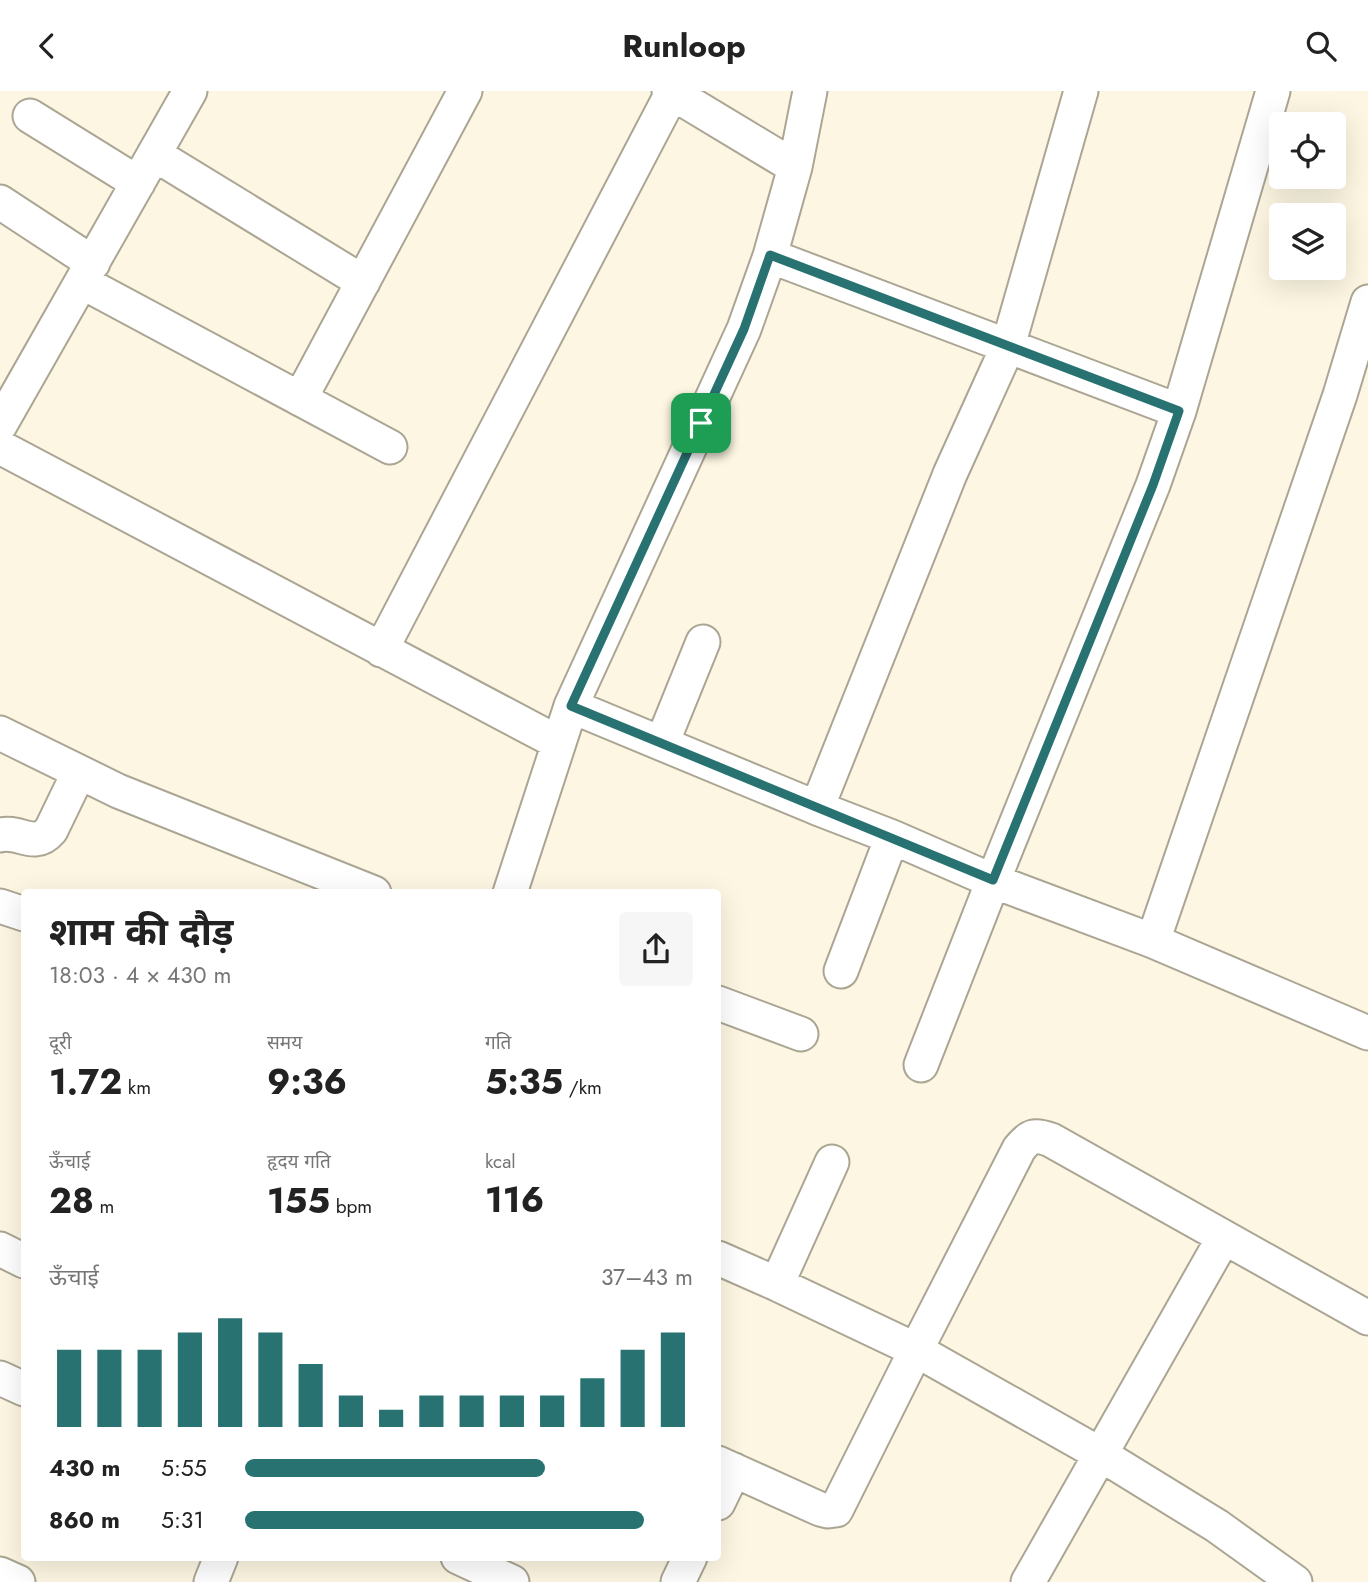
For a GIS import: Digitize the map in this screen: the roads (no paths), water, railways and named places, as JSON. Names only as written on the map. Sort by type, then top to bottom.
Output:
[{"type":"street","points":[[0,425],[190,91]]},
{"type":"street","points":[[300,399],[465,91]]},
{"type":"street","points":[[511,889],[571,706],[744,329],[770,255],[795,167],[810,91]]},
{"type":"street","points":[[817,808],[950,474],[1008,346],[1081,91]]},
{"type":"street","points":[[922,1065],[993,880],[1153,485],[1179,411],[1273,91]]},
{"type":"street","points":[[381,650],[670,92],[795,167]]},
{"type":"street","points":[[30,116],[138,183]]},
{"type":"street","points":[[154,154],[363,282]]},
{"type":"street","points":[[0,202],[87,272],[300,399],[390,447]]},
{"type":"street","points":[[770,255],[1179,411]]},
{"type":"street","points":[[1153,941],[1340,395],[1368,302]]},
{"type":"street","points":[[0,447],[559,743]]},
{"type":"street","points":[[662,743],[703,642]]},
{"type":"street","points":[[571,706],[993,880],[1153,941],[1368,1033]]},
{"type":"street","points":[[0,733],[118,791],[364,889]]},
{"type":"street","points":[[0,835],[10,834],[35,840],[44,838],[79,772]]},
{"type":"street","points":[[841,971],[892,837]]},
{"type":"street","points":[[0,906],[21,913]]},
{"type":"street","points":[[721,1004],[801,1034]]},
{"type":"street","points":[[721,1490],[726,1467],[820,1509],[836,1510],[1019,1149],[1027,1139],[1039,1136],[1051,1140],[1368,1318]]},
{"type":"street","points":[[777,1284],[832,1161]]},
{"type":"street","points":[[1028,1582],[1224,1237]]},
{"type":"street","points":[[0,1249],[21,1260]]},
{"type":"street","points":[[721,1259],[916,1350],[1100,1454],[1217,1526],[1295,1582]]},
{"type":"street","points":[[0,1378],[21,1388]]},
{"type":"street","points":[[211,1582],[219,1561]]},
{"type":"street","points":[[474,1561],[512,1582]]},
{"type":"street","points":[[678,1582],[688,1561]]},
{"type":"street","points":[[0,1574],[18,1582]]}]
